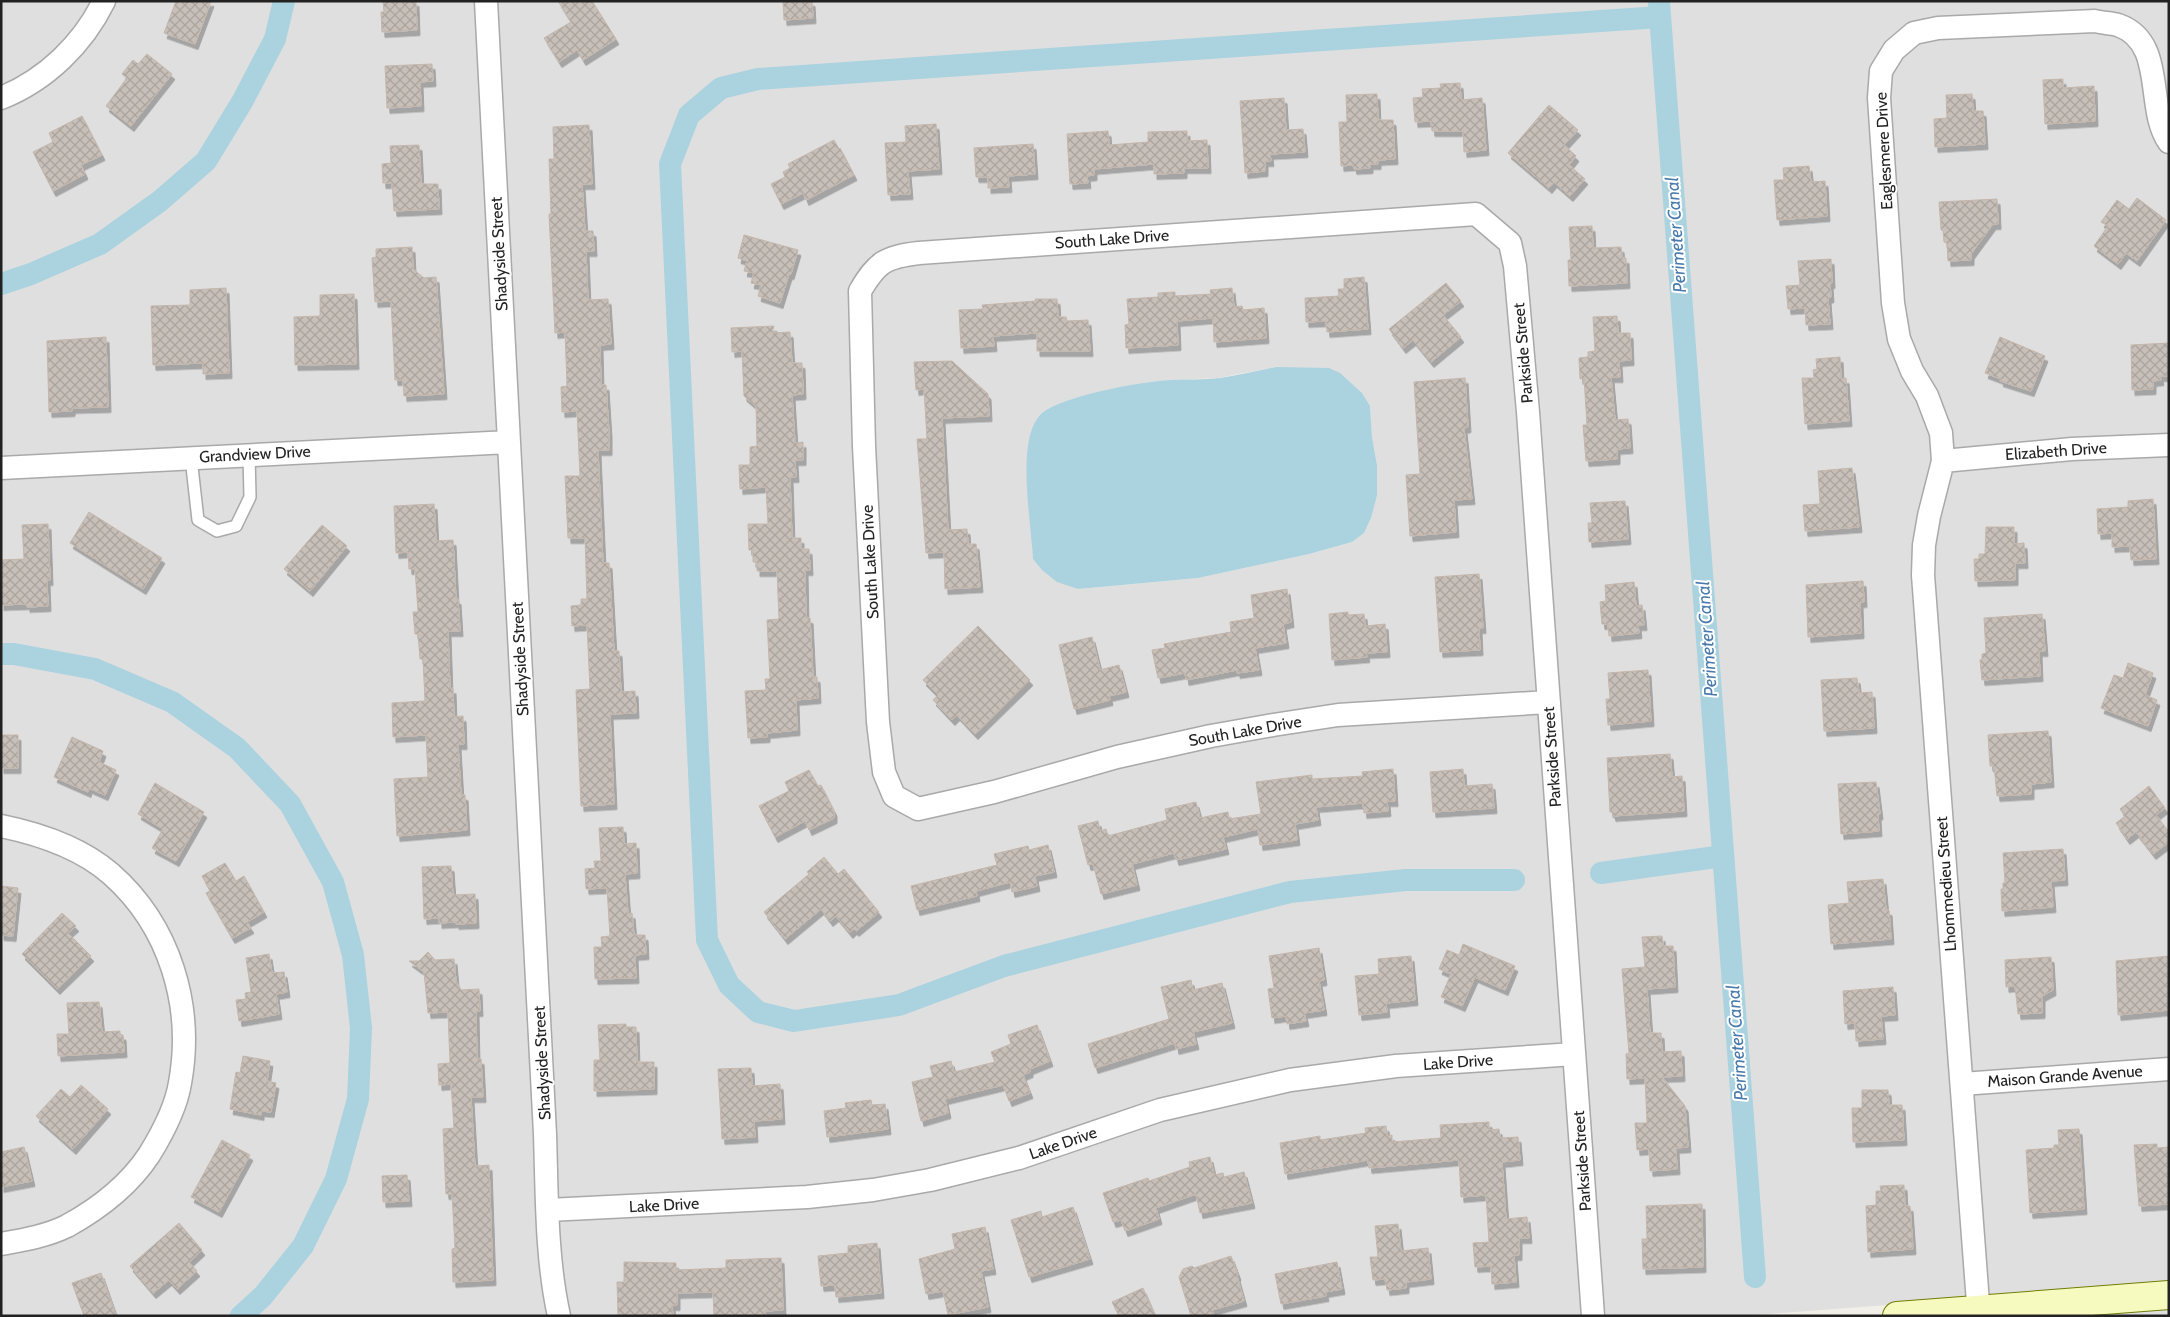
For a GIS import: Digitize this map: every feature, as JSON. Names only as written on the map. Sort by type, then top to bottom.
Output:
[{"type":"street","points":[[1,98],[30,84],[67,53],[84,35],[104,1]]},
{"type":"street","name":"Shadyside Street","points":[[486,1],[548,1210],[552,1276],[559,1316]]},
{"type":"street","name":"Eaglesmere Drive","points":[[1943,460],[1941,433],[1927,396],[1912,371],[1899,339],[1893,304],[1879,98],[1881,71],[1894,50],[1914,33],[1938,28],[2095,22],[2118,25],[2140,39],[2150,62],[2156,110],[2163,134],[2169,142]]},
{"type":"street","name":"South Lake Drive","points":[[1476,214],[919,253],[894,256],[872,270],[860,291],[864,456],[878,722],[884,772],[894,796],[918,809],[994,792],[1117,757],[1211,736],[1273,725],[1338,715],[1548,702]]},
{"type":"street","name":"Parkside Street","points":[[1476,214],[1510,243],[1515,266],[1528,412],[1593,1316]]},
{"type":"street","name":"Grandview Drive","points":[[1,468],[509,442]]},
{"type":"street","name":"Elizabeth Drive","points":[[1943,460],[2072,449],[2169,445]]},
{"type":"street","name":"Lhommedieu Street","points":[[1943,460],[1928,516],[1924,545],[1924,575],[1979,1313]]},
{"type":"street","points":[[1,826],[35,833],[84,856],[110,873],[139,903],[157,930],[169,956],[180,993],[184,1040],[180,1084],[167,1122],[148,1156],[127,1183],[97,1207],[65,1227],[26,1239],[1,1244]]},
{"type":"street","name":"Lake Drive","points":[[548,1210],[807,1197],[873,1190],[930,1180],[1019,1158],[1160,1110],[1290,1080],[1396,1066],[1574,1054]]},
{"type":"street","name":"Maison Grande Avenue","points":[[1962,1084],[2169,1068]]},
{"type":"street","points":[[1897,1316],[1979,1313],[2169,1295]]},
{"type":"lane","points":[[191,458],[198,520],[217,531],[236,526],[250,498],[250,454]]},
{"type":"shaded area","points":[[1,1],[2169,1],[2169,1284],[1740,1316],[1,1316]],"holes":[[[1276,367],[1299,369],[1370,406],[1372,437],[1377,465],[1371,518],[1364,533],[1352,542],[1309,554],[1198,578],[1078,589],[1033,559],[1027,466],[1030,437],[1048,409],[1098,392],[1131,385],[1168,380],[1218,378]]]},
{"type":"shaded area","points":[[2169,1307],[2169,1316],[2053,1316]]},
{"type":"water","points":[[1276,367],[1329,368],[1340,373],[1362,393],[1370,406],[1372,437],[1377,465],[1377,495],[1371,518],[1364,533],[1352,542],[1309,554],[1198,578],[1078,589],[1057,582],[1042,570],[1033,559],[1027,458],[1033,426],[1043,413],[1074,398],[1125,386],[1170,380],[1220,378]]},
{"type":"building","points":[[176,1],[211,1],[195,44],[164,33]]},
{"type":"building","points":[[383,1],[416,1],[417,30],[382,32],[381,12],[384,12]]},
{"type":"building","points":[[558,1],[592,1],[616,39],[583,60],[577,50],[559,62],[544,38],[571,22]]},
{"type":"building","points":[[783,1],[812,1],[813,18],[784,20]]},
{"type":"building","points":[[147,54],[172,74],[131,126],[106,106],[127,78],[122,74],[133,60],[138,64]]},
{"type":"building","points":[[432,64],[433,81],[420,82],[421,106],[387,108],[385,66]]},
{"type":"building","points":[[2063,79],[2063,88],[2094,86],[2095,121],[2045,124],[2043,80]]},
{"type":"building","points":[[1460,83],[1461,100],[1482,98],[1486,150],[1464,152],[1463,131],[1432,131],[1431,121],[1415,122],[1413,98],[1423,97],[1422,89],[1441,88],[1440,84]]},
{"type":"building","points":[[1377,94],[1378,120],[1393,120],[1395,159],[1378,160],[1378,164],[1370,164],[1370,168],[1354,169],[1353,165],[1341,166],[1339,122],[1347,122],[1346,95]]},
{"type":"building","points":[[1972,94],[1973,111],[1983,111],[1985,144],[1935,147],[1934,119],[1947,118],[1946,95]]},
{"type":"building","points":[[1284,98],[1286,130],[1303,129],[1305,152],[1270,154],[1271,161],[1265,161],[1265,171],[1245,173],[1240,101]]},
{"type":"building","points":[[1549,105],[1578,130],[1564,145],[1576,156],[1569,165],[1585,179],[1570,196],[1554,182],[1549,188],[1508,153]]},
{"type":"building","points":[[82,116],[102,155],[81,165],[85,174],[53,191],[33,152],[53,142],[49,133]]},
{"type":"building","points":[[936,124],[939,169],[908,171],[910,194],[888,195],[885,143],[906,142],[905,126]]},
{"type":"building","points":[[589,125],[592,184],[582,184],[585,231],[593,231],[594,251],[586,251],[588,300],[608,299],[611,344],[600,345],[601,385],[606,385],[609,432],[609,450],[598,450],[603,563],[609,563],[614,651],[619,651],[621,692],[635,691],[636,713],[610,714],[614,804],[581,806],[576,690],[590,689],[587,625],[572,626],[571,606],[581,605],[581,599],[587,599],[585,538],[568,538],[565,476],[580,476],[577,411],[562,412],[561,387],[567,386],[565,332],[555,333],[549,214],[551,214],[549,159],[554,159],[553,127]]},
{"type":"building","points":[[1108,131],[1109,145],[1148,142],[1148,132],[1187,131],[1187,141],[1207,140],[1208,168],[1184,168],[1184,173],[1154,174],[1154,164],[1094,169],[1094,175],[1087,176],[1088,183],[1070,184],[1067,134]]},
{"type":"building","points":[[834,140],[854,175],[806,200],[803,193],[781,204],[771,184],[785,177],[783,172],[790,168],[788,164]]},
{"type":"building","points":[[1033,144],[1035,174],[1008,176],[1009,187],[988,188],[988,177],[976,177],[974,148]]},
{"type":"building","points":[[419,145],[421,184],[438,184],[439,209],[394,211],[392,183],[383,183],[382,164],[391,163],[390,146]]},
{"type":"building","points":[[1809,166],[1811,182],[1825,181],[1827,216],[1777,220],[1774,180],[1784,180],[1783,168]]},
{"type":"building","points":[[2137,198],[2166,220],[2137,261],[2126,253],[2118,264],[2094,246],[2108,226],[2101,222],[2117,200],[2129,209]]},
{"type":"building","points":[[1997,199],[1998,224],[1993,224],[1971,254],[1971,260],[1948,261],[1947,243],[1944,242],[1943,230],[1941,230],[1939,202]]},
{"type":"building","points":[[1592,226],[1593,248],[1621,247],[1622,258],[1626,258],[1627,283],[1569,286],[1568,260],[1571,260],[1569,227]]},
{"type":"building","points":[[744,235],[798,250],[780,303],[758,296],[761,285],[751,283],[754,273],[744,271],[747,261],[738,258]]},
{"type":"building","points":[[412,247],[413,269],[424,278],[436,277],[444,394],[404,396],[403,380],[395,380],[391,301],[375,302],[372,258],[376,257],[376,249]]},
{"type":"building","points":[[1831,259],[1831,297],[1828,298],[1830,324],[1806,325],[1805,308],[1788,309],[1786,286],[1800,285],[1798,261]]},
{"type":"building","points":[[1364,277],[1368,329],[1327,332],[1326,321],[1306,322],[1305,298],[1339,296],[1338,289],[1344,289],[1344,279]]},
{"type":"building","points":[[1446,283],[1461,301],[1443,315],[1461,337],[1431,362],[1413,340],[1403,348],[1389,329]]},
{"type":"building","points":[[226,288],[229,373],[203,374],[203,363],[153,365],[151,306],[190,305],[190,290]]},
{"type":"building","points":[[1232,288],[1234,307],[1242,306],[1243,310],[1264,308],[1266,338],[1214,342],[1213,318],[1177,321],[1178,345],[1126,348],[1125,325],[1129,324],[1127,299],[1158,297],[1158,293],[1175,292],[1175,296],[1211,294],[1210,290]]},
{"type":"building","points":[[354,294],[356,364],[295,365],[294,317],[320,316],[320,295]]},
{"type":"building","points":[[1035,299],[1057,299],[1058,317],[1066,317],[1067,321],[1088,320],[1090,351],[1037,351],[1037,333],[993,336],[994,346],[961,348],[959,310],[983,309],[982,305],[1036,301]]},
{"type":"building","points":[[1617,316],[1618,333],[1630,333],[1631,360],[1619,361],[1620,377],[1611,377],[1615,420],[1628,419],[1630,448],[1617,449],[1617,459],[1586,461],[1583,425],[1587,425],[1584,378],[1580,379],[1579,358],[1588,357],[1588,352],[1595,351],[1593,317]]},
{"type":"building","points":[[774,326],[772,333],[790,332],[792,363],[802,363],[803,394],[792,395],[795,443],[803,442],[803,460],[795,460],[796,477],[790,477],[792,538],[801,538],[801,549],[809,549],[810,570],[805,570],[806,618],[810,618],[813,677],[817,677],[818,698],[796,700],[797,730],[767,733],[767,737],[748,738],[745,691],[766,690],[765,679],[770,679],[767,620],[779,619],[777,571],[757,571],[757,562],[753,562],[753,550],[749,550],[748,524],[768,524],[766,487],[740,489],[739,465],[750,465],[750,447],[757,446],[756,406],[744,396],[742,351],[732,352],[731,328]]},
{"type":"building","points":[[106,337],[108,407],[72,408],[72,411],[49,412],[47,341]]},
{"type":"building","points":[[2000,337],[2045,356],[2031,391],[2000,381],[2001,379],[1985,373]]},
{"type":"building","points":[[2169,343],[2169,376],[2160,376],[2161,380],[2153,381],[2153,389],[2132,390],[2131,345]]},
{"type":"building","points":[[1840,357],[1841,379],[1846,378],[1849,421],[1805,424],[1802,378],[1814,378],[1813,370],[1817,369],[1816,359]]},
{"type":"building","points":[[952,361],[988,394],[989,416],[942,418],[948,530],[967,529],[968,544],[976,544],[980,587],[945,589],[944,552],[926,553],[917,439],[927,439],[924,389],[916,390],[914,362]]},
{"type":"building","points":[[1465,378],[1468,427],[1464,428],[1472,499],[1454,500],[1456,532],[1410,536],[1406,475],[1420,474],[1414,382]]},
{"type":"building","points":[[1852,468],[1859,527],[1805,531],[1803,505],[1820,504],[1818,471]]},
{"type":"building","points":[[2153,499],[2156,559],[2131,560],[2130,546],[2112,547],[2112,533],[2098,534],[2097,509],[2128,507],[2128,501]]},
{"type":"building","points":[[1625,501],[1628,539],[1589,542],[1588,523],[1592,523],[1590,503]]},
{"type":"building","points":[[434,504],[436,541],[453,540],[456,599],[458,599],[460,631],[448,631],[450,689],[453,688],[454,717],[463,716],[464,744],[458,744],[461,795],[465,795],[467,830],[397,836],[394,779],[428,777],[426,735],[393,737],[392,703],[425,701],[423,659],[420,659],[418,634],[415,634],[413,612],[418,612],[415,569],[409,569],[408,552],[396,553],[394,506]]},
{"type":"building","points":[[89,512],[162,558],[143,589],[70,543]]},
{"type":"building","points":[[48,524],[50,580],[47,580],[48,606],[27,607],[27,604],[1,605],[1,560],[24,559],[22,525]]},
{"type":"building","points":[[322,525],[347,546],[310,591],[284,569]]},
{"type":"building","points":[[1986,527],[2014,527],[2014,544],[2024,543],[2025,563],[2015,563],[2015,580],[1975,581],[1974,559],[1979,559],[1979,554],[1985,554]]},
{"type":"building","points":[[1479,574],[1483,628],[1479,628],[1480,650],[1440,652],[1435,577]]},
{"type":"building","points":[[1863,581],[1864,602],[1860,602],[1861,633],[1808,637],[1806,585]]},
{"type":"building","points":[[1634,582],[1636,606],[1642,605],[1644,625],[1638,625],[1639,633],[1609,636],[1608,624],[1602,624],[1600,602],[1606,601],[1605,585]]},
{"type":"building","points":[[1287,589],[1291,622],[1283,624],[1286,643],[1255,648],[1259,670],[1237,673],[1237,670],[1186,680],[1185,673],[1158,678],[1152,650],[1165,648],[1164,644],[1231,632],[1230,622],[1254,618],[1251,595]]},
{"type":"building","points":[[1348,612],[1348,615],[1364,614],[1365,626],[1385,624],[1387,652],[1366,653],[1367,657],[1332,660],[1329,614]]},
{"type":"building","points":[[2042,614],[2045,651],[2039,651],[2040,676],[1982,680],[1980,660],[1982,659],[1982,654],[1986,653],[1984,618]]},
{"type":"building","points":[[978,626],[1030,680],[975,734],[957,715],[952,720],[933,700],[938,695],[923,680]]},
{"type":"building","points":[[1092,637],[1100,670],[1119,665],[1126,692],[1109,696],[1110,700],[1074,709],[1059,645]]},
{"type":"building","points":[[2128,663],[2153,673],[2145,695],[2157,700],[2148,726],[2101,708],[2114,675],[2123,678]]},
{"type":"building","points":[[1648,670],[1651,721],[1608,725],[1606,699],[1610,699],[1608,673]]},
{"type":"building","points":[[1857,678],[1859,693],[1872,692],[1874,728],[1824,731],[1821,680]]},
{"type":"building","points":[[2048,731],[2051,782],[2031,784],[2031,794],[1997,796],[1994,766],[1990,766],[1988,735]]},
{"type":"building","points":[[1,735],[18,735],[18,768],[1,768]]},
{"type":"building","points":[[72,737],[103,751],[99,762],[116,770],[105,795],[89,788],[88,792],[54,777]]},
{"type":"building","points":[[1670,754],[1672,777],[1682,776],[1684,811],[1613,816],[1612,812],[1610,812],[1607,758]]},
{"type":"building","points":[[1393,769],[1395,801],[1387,801],[1388,811],[1364,813],[1363,803],[1316,807],[1318,820],[1295,824],[1297,840],[1260,845],[1258,829],[1223,837],[1226,849],[1176,860],[1174,853],[1132,864],[1137,885],[1101,894],[1093,864],[1088,865],[1078,826],[1098,821],[1100,831],[1106,829],[1108,836],[1167,820],[1165,809],[1196,802],[1200,818],[1228,812],[1229,819],[1261,814],[1256,782],[1312,775],[1312,779],[1363,776],[1362,772]]},
{"type":"building","points":[[1463,769],[1464,786],[1492,784],[1494,808],[1433,812],[1430,772]]},
{"type":"building","points":[[809,770],[818,786],[821,785],[834,811],[834,818],[809,830],[805,821],[775,837],[759,806],[789,791],[785,782]]},
{"type":"building","points":[[1876,782],[1880,814],[1878,815],[1879,831],[1841,834],[1838,784]]},
{"type":"building","points":[[155,783],[204,812],[176,861],[152,848],[163,829],[138,814]]},
{"type":"building","points":[[2149,786],[2165,808],[2156,815],[2169,832],[2169,842],[2153,854],[2136,832],[2127,839],[2116,823],[2125,816],[2120,809]]},
{"type":"building","points":[[623,827],[624,844],[636,843],[637,873],[625,874],[628,914],[632,913],[634,935],[645,935],[646,954],[635,955],[636,978],[595,979],[594,947],[602,947],[601,937],[610,936],[607,888],[586,889],[585,869],[595,868],[594,861],[601,861],[599,828]]},
{"type":"building","points":[[1048,845],[1054,872],[1035,876],[1037,886],[1012,892],[1010,882],[976,891],[977,896],[917,910],[911,886],[997,865],[994,854],[1028,846],[1029,850]]},
{"type":"building","points":[[2063,849],[2065,880],[2051,881],[2053,907],[2002,911],[2001,889],[2003,889],[2003,883],[2005,883],[2003,853]]},
{"type":"building","points":[[824,857],[838,874],[844,869],[879,912],[856,931],[854,929],[850,933],[836,916],[830,921],[821,909],[785,939],[764,912],[809,874],[807,872]]},
{"type":"building","points":[[225,863],[236,881],[244,876],[264,912],[247,922],[251,928],[232,938],[206,893],[210,891],[202,876]]},
{"type":"building","points":[[451,866],[453,895],[475,894],[476,923],[439,923],[439,918],[424,919],[422,867]]},
{"type":"building","points":[[1883,879],[1886,910],[1889,910],[1891,939],[1831,944],[1828,905],[1849,903],[1847,882]]},
{"type":"building","points":[[1,886],[18,888],[13,936],[1,935]]},
{"type":"building","points":[[62,913],[76,926],[68,933],[91,956],[57,989],[22,954]]},
{"type":"building","points":[[1662,936],[1663,946],[1673,946],[1675,987],[1647,989],[1650,1033],[1661,1033],[1662,1052],[1681,1051],[1682,1076],[1662,1077],[1685,1106],[1688,1147],[1676,1148],[1677,1169],[1650,1171],[1649,1149],[1637,1150],[1635,1123],[1647,1123],[1645,1078],[1627,1079],[1626,1054],[1629,1053],[1622,969],[1645,967],[1642,937]]},
{"type":"building","points":[[1463,944],[1515,966],[1505,990],[1475,977],[1462,1006],[1441,997],[1451,974],[1439,969],[1447,950],[1459,955]]},
{"type":"building","points":[[1319,948],[1324,980],[1319,981],[1324,1010],[1304,1013],[1306,1021],[1287,1024],[1286,1016],[1272,1018],[1268,989],[1274,988],[1269,956]]},
{"type":"building","points":[[428,952],[435,960],[454,959],[456,981],[461,990],[479,989],[480,1011],[476,1011],[477,1059],[481,1059],[483,1097],[471,1097],[475,1166],[489,1165],[493,1280],[453,1282],[452,1249],[455,1248],[452,1194],[446,1194],[443,1129],[454,1128],[451,1084],[439,1085],[438,1064],[450,1063],[448,1012],[428,1013],[424,972],[409,961],[419,961]]},
{"type":"building","points":[[269,954],[272,973],[284,972],[287,992],[276,994],[279,1014],[239,1021],[236,1000],[246,999],[245,993],[251,992],[246,958]]},
{"type":"building","points":[[1411,956],[1415,1000],[1386,1003],[1387,1012],[1359,1015],[1355,976],[1379,974],[1378,959]]},
{"type":"building","points":[[2169,956],[2169,1010],[2118,1015],[2116,961]]},
{"type":"building","points":[[2051,957],[2053,990],[2042,996],[2042,1013],[2018,1014],[2015,986],[2006,987],[2005,960]]},
{"type":"building","points":[[1191,980],[1193,990],[1222,983],[1232,1023],[1193,1032],[1196,1044],[1176,1049],[1175,1043],[1095,1068],[1088,1044],[1169,1019],[1161,987]]},
{"type":"building","points":[[1893,987],[1895,1015],[1881,1016],[1883,1039],[1856,1041],[1855,1023],[1845,1024],[1843,991]]},
{"type":"building","points":[[99,1002],[102,1032],[120,1031],[120,1034],[123,1035],[124,1052],[58,1056],[57,1034],[69,1034],[67,1003]]},
{"type":"building","points":[[626,1024],[626,1027],[636,1027],[637,1062],[654,1062],[654,1089],[594,1091],[594,1060],[600,1060],[598,1025]]},
{"type":"building","points":[[1037,1025],[1050,1061],[1030,1069],[1030,1072],[1023,1075],[1030,1093],[1009,1101],[1003,1085],[945,1099],[948,1113],[921,1121],[912,1082],[933,1077],[930,1066],[951,1061],[954,1072],[995,1062],[991,1052],[1011,1044],[1008,1035]]},
{"type":"building","points":[[243,1056],[270,1061],[267,1081],[276,1083],[271,1112],[261,1111],[261,1115],[230,1109],[236,1072],[240,1073]]},
{"type":"building","points":[[751,1068],[752,1086],[780,1084],[782,1119],[754,1121],[755,1137],[722,1139],[718,1069]]},
{"type":"building","points":[[81,1085],[108,1109],[73,1149],[36,1116],[61,1089],[70,1097]]},
{"type":"building","points":[[1862,1090],[1888,1090],[1889,1105],[1902,1105],[1904,1140],[1853,1142],[1852,1108],[1862,1108]]},
{"type":"building","points":[[871,1100],[872,1105],[885,1104],[888,1129],[827,1137],[824,1111],[846,1108],[845,1103]]},
{"type":"building","points":[[1489,1122],[1489,1130],[1499,1129],[1500,1138],[1518,1137],[1520,1160],[1502,1162],[1506,1219],[1527,1217],[1529,1238],[1519,1238],[1519,1255],[1514,1255],[1516,1282],[1492,1284],[1491,1266],[1475,1267],[1473,1243],[1489,1242],[1486,1195],[1461,1197],[1459,1160],[1369,1168],[1368,1160],[1285,1174],[1280,1143],[1320,1136],[1320,1140],[1366,1133],[1365,1128],[1386,1126],[1387,1136],[1392,1135],[1392,1142],[1441,1138],[1440,1125]]},
{"type":"building","points":[[2079,1129],[2084,1209],[2030,1213],[2026,1150],[2054,1148],[2054,1145],[2059,1145],[2058,1130]]},
{"type":"building","points":[[222,1140],[250,1155],[219,1212],[191,1197]]},
{"type":"building","points":[[2157,1144],[2157,1148],[2169,1147],[2169,1204],[2139,1206],[2134,1145]]},
{"type":"building","points":[[24,1147],[32,1181],[1,1187],[1,1152]]},
{"type":"building","points":[[1210,1157],[1214,1175],[1223,1173],[1224,1177],[1244,1172],[1252,1203],[1200,1213],[1196,1194],[1156,1208],[1159,1219],[1125,1231],[1121,1220],[1113,1222],[1103,1193],[1148,1178],[1149,1181],[1190,1167],[1189,1162]]},
{"type":"building","points":[[407,1175],[409,1201],[383,1202],[382,1176]]},
{"type":"building","points":[[1904,1185],[1905,1206],[1910,1206],[1913,1249],[1868,1252],[1866,1206],[1876,1205],[1876,1191],[1881,1191],[1880,1186]]},
{"type":"building","points":[[1702,1204],[1703,1267],[1643,1269],[1642,1239],[1647,1239],[1646,1206]]},
{"type":"building","points":[[1073,1207],[1090,1259],[1029,1277],[1011,1220],[1041,1211],[1042,1217]]},
{"type":"building","points":[[179,1223],[202,1250],[189,1262],[197,1271],[177,1289],[169,1280],[153,1293],[130,1266]]},
{"type":"building","points":[[1398,1224],[1401,1251],[1428,1248],[1431,1279],[1406,1282],[1406,1288],[1387,1290],[1385,1279],[1373,1280],[1370,1257],[1378,1257],[1375,1226]]},
{"type":"building","points":[[985,1227],[993,1269],[981,1271],[988,1307],[948,1315],[943,1291],[926,1294],[919,1259],[955,1249],[952,1234]]},
{"type":"building","points":[[877,1243],[881,1293],[836,1297],[835,1285],[821,1286],[818,1256],[848,1253],[848,1246]]},
{"type":"building","points":[[1231,1256],[1244,1301],[1212,1310],[1214,1316],[1191,1316],[1179,1277],[1183,1269],[1192,1266],[1194,1268]]},
{"type":"building","points":[[781,1258],[783,1310],[765,1311],[766,1316],[714,1316],[713,1292],[677,1293],[677,1305],[672,1305],[673,1316],[618,1316],[617,1282],[624,1282],[624,1262],[676,1263],[676,1270],[726,1268],[726,1260]]},
{"type":"building","points":[[1337,1262],[1342,1289],[1325,1292],[1326,1296],[1281,1304],[1275,1274]]},
{"type":"building","points":[[101,1273],[116,1316],[84,1316],[72,1283]]},
{"type":"building","points":[[1143,1288],[1155,1316],[1119,1316],[1112,1302]]},
{"type":"waterway","points":[[1,284],[31,274],[100,244],[160,201],[206,161],[242,102],[275,39],[284,1]]},
{"type":"waterway","name":"Perimeter Canal","points":[[1659,2],[1755,1277]]},
{"type":"waterway","points":[[1514,880],[1406,880],[1290,892],[1004,966],[899,1005],[794,1021],[758,1012],[729,985],[707,940],[670,164],[689,115],[721,88],[758,79],[1660,17]]},
{"type":"waterway","points":[[1,654],[14,654],[95,669],[172,702],[237,748],[290,804],[333,882],[353,955],[361,1028],[358,1099],[336,1179],[303,1246],[263,1296],[241,1316]]},
{"type":"waterway","points":[[1601,873],[1723,856]]}]
